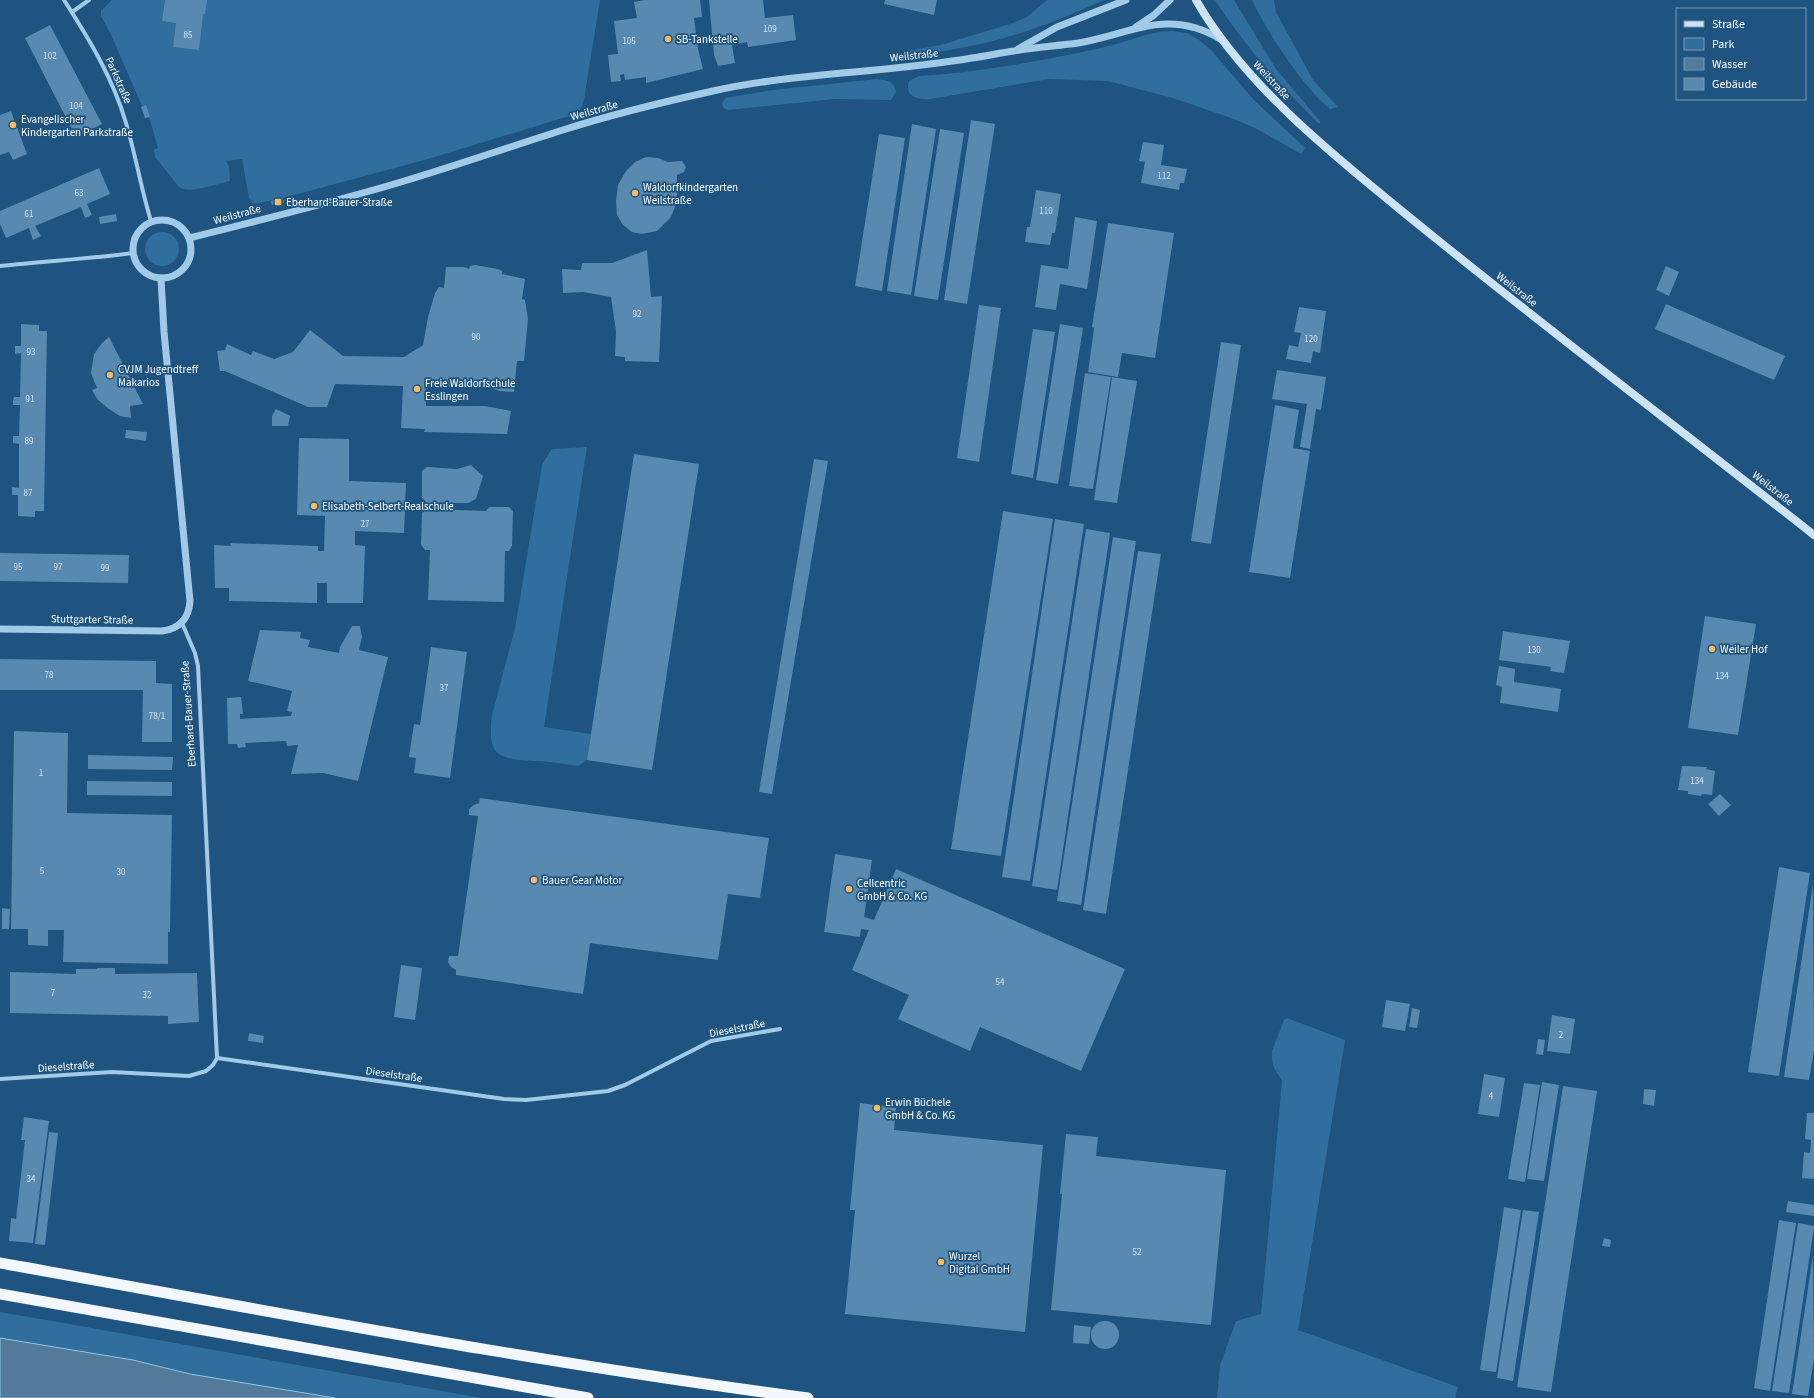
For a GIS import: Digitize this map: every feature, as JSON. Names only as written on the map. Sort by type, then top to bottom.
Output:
[{"type":"highway","points":[[0,1263],[670,1380],[808,1398]]},
{"type":"highway","points":[[0,1294],[588,1398]]},
{"type":"main road","name":"Weilstraße","points":[[1196,0],[1224,42],[1272,98],[1319,141],[1388,199],[1602,370],[1814,534]]},
{"type":"street","name":"Parkstraße","points":[[64,0],[97,54],[118,100],[126,122],[142,192],[152,221]]},
{"type":"street","points":[[72,12],[89,0]]},
{"type":"street","points":[[1134,28],[1154,15],[1170,0]]},
{"type":"street","name":"Weilstraße","points":[[1014,51],[1057,27],[1123,1]]},
{"type":"street","name":"Weilstraße","points":[[189,238],[398,183],[590,122],[698,94],[772,80],[940,63],[1081,42],[1134,28],[1162,24],[1185,25],[1197,28],[1224,42]]},
{"type":"street","points":[[163,219],[174,222],[183,229],[189,238],[191,253],[185,266],[175,275],[156,278],[145,274],[137,264],[133,253],[137,233],[146,224],[152,221],[163,219]]},
{"type":"street","points":[[0,266],[68,259],[102,258],[133,253]]},
{"type":"street","points":[[161,278],[164,332],[190,601],[188,613],[182,623]]},
{"type":"street","name":"Stuttgarter Straße","points":[[0,629],[162,630],[174,628],[182,623]]},
{"type":"street","name":"Eberhard-Bauer-Straße","points":[[182,623],[195,653],[198,666],[217,1058]]},
{"type":"street","name":"Dieselstraße","points":[[0,1079],[112,1072],[189,1076],[206,1071],[213,1065],[217,1058],[504,1099],[526,1100],[608,1091],[625,1085],[711,1041],[780,1029]]},
{"type":"green space","points":[[112,0],[600,0],[584,100],[581,108],[576,114],[428,159],[283,198],[254,204],[249,198],[242,159],[226,161],[229,166],[230,181],[189,190],[179,187],[155,157],[154,150],[158,148],[146,106],[142,106],[111,35],[101,16],[101,11]]},
{"type":"green space","points":[[1047,0],[1104,0],[1047,24],[998,40],[938,52],[908,56],[904,54],[906,51],[941,45],[1013,23],[1027,17]]},
{"type":"green space","points":[[1215,0],[1234,0],[1276,69],[1320,121],[1320,123],[1318,123],[1304,109],[1250,49]]},
{"type":"green space","points":[[1252,0],[1274,0],[1276,12],[1313,80],[1338,107],[1330,109],[1297,73],[1276,43]]},
{"type":"green space","points":[[1172,31],[1187,33],[1199,40],[1211,50],[1253,99],[1305,148],[1301,154],[1255,128],[1234,119],[1173,98],[1108,81],[1049,79],[930,99],[917,98],[908,91],[909,81],[919,76],[965,72],[1033,62],[1110,46],[1145,35]]},
{"type":"green space","points":[[877,79],[887,81],[894,85],[896,92],[891,100],[835,99],[728,110],[723,108],[722,103],[726,98],[773,90]]},
{"type":"green space","points":[[159,232],[165,232],[169,233],[176,239],[179,249],[178,256],[172,263],[165,266],[159,266],[155,265],[148,259],[145,252],[145,246],[146,242],[152,235]]},
{"type":"green space","points":[[587,447],[544,727],[591,734],[587,760],[578,766],[552,762],[512,759],[497,753],[493,747],[491,739],[492,715],[515,628],[542,465],[551,450]]},
{"type":"green space","points":[[1287,1018],[1345,1040],[1298,1330],[1458,1387],[1455,1398],[1217,1398],[1220,1365],[1236,1321],[1261,1314],[1282,1081],[1273,1066],[1272,1051],[1284,1020]]},
{"type":"green space","points":[[0,1312],[481,1398],[335,1398],[190,1374],[133,1360],[0,1338]]},
{"type":"water","points":[[0,1338],[133,1360],[190,1374],[335,1398],[0,1398]]},
{"type":"building","points":[[165,0],[207,0],[205,14],[203,14],[199,50],[173,47],[176,23],[162,21]]},
{"type":"building","points":[[645,0],[700,0],[702,17],[694,18],[698,49],[703,69],[646,83],[646,77],[625,80],[624,74],[620,75],[621,81],[611,82],[608,55],[618,54],[614,21],[637,18],[634,2]]},
{"type":"building","points":[[709,0],[763,0],[765,18],[793,15],[796,40],[748,47],[747,42],[732,45],[735,63],[718,66],[714,55]]},
{"type":"building","points":[[885,0],[937,0],[934,15],[884,4]]},
{"type":"building","points":[[50,25],[102,124],[76,137],[25,38]]},
{"type":"building","points":[[146,105],[150,117],[145,118],[141,107]]},
{"type":"building","name":"Evangelischer Kindergarten Parkstraße","points":[[11,111],[27,154],[13,160],[9,152],[0,155],[0,115]]},
{"type":"building","points":[[971,120],[995,124],[967,304],[944,300]]},
{"type":"building","points":[[912,124],[936,129],[911,295],[887,291]]},
{"type":"building","points":[[940,129],[964,133],[938,300],[914,296]]},
{"type":"building","points":[[879,134],[905,138],[882,291],[855,286]]},
{"type":"building","points":[[1143,142],[1164,145],[1161,165],[1187,169],[1184,183],[1180,183],[1179,190],[1141,183],[1145,162],[1139,161]]},
{"type":"building","name":"Waldorfkindergarten Weilstraße","points":[[646,157],[658,158],[668,162],[682,161],[686,167],[684,172],[677,175],[677,202],[671,217],[657,231],[642,234],[632,232],[623,225],[617,215],[616,201],[618,185],[626,171],[635,162]]},
{"type":"building","points":[[99,168],[110,194],[87,204],[92,215],[85,218],[81,207],[35,226],[41,236],[33,240],[29,228],[6,238],[0,224],[0,211]]},
{"type":"building","points":[[1036,190],[1061,194],[1055,233],[1052,233],[1050,245],[1025,242],[1027,227],[1030,227]]},
{"type":"building","points":[[283,198],[284,203],[272,205],[271,201]]},
{"type":"building","points":[[116,214],[117,221],[100,224],[99,217]]},
{"type":"building","points":[[1075,217],[1097,221],[1087,289],[1060,284],[1056,310],[1035,307],[1041,265],[1068,269]]},
{"type":"building","points":[[1108,223],[1174,233],[1155,358],[1122,353],[1118,377],[1088,372],[1094,328],[1092,327]]},
{"type":"building","points":[[647,250],[651,297],[662,296],[659,362],[625,361],[625,357],[615,356],[616,331],[611,297],[583,292],[563,293],[562,269],[581,270],[582,263],[612,263]]},
{"type":"building","name":"Freie Waldorfschule Esslingen","points":[[475,265],[498,269],[502,271],[502,274],[525,279],[522,299],[525,300],[528,319],[526,341],[524,361],[517,361],[514,392],[500,391],[490,388],[426,386],[426,406],[485,406],[511,411],[507,434],[424,432],[425,429],[401,428],[403,386],[335,384],[327,407],[308,407],[225,371],[220,371],[217,351],[225,350],[227,344],[251,355],[253,351],[274,359],[293,352],[310,330],[343,356],[404,357],[423,345],[428,317],[435,293],[439,287],[444,288],[446,267],[464,267],[469,269],[470,266]]},
{"type":"building","points":[[1666,266],[1679,272],[1669,296],[1656,290]]},
{"type":"building","points":[[1666,304],[1785,356],[1774,380],[1655,329]]},
{"type":"building","points":[[979,305],[1001,308],[979,462],[957,458]]},
{"type":"building","points":[[1299,307],[1326,311],[1320,353],[1313,351],[1311,363],[1286,359],[1289,345],[1298,347],[1301,333],[1294,332]]},
{"type":"building","points":[[21,324],[39,325],[39,331],[47,331],[44,511],[35,511],[35,517],[18,516],[18,495],[12,495],[12,487],[19,488],[19,444],[13,443],[13,436],[19,436],[20,405],[13,405],[13,401],[14,397],[20,397],[21,353],[15,354],[15,346],[21,346]]},
{"type":"building","points":[[1060,324],[1083,328],[1058,484],[1036,480]]},
{"type":"building","points":[[1033,329],[1055,332],[1033,478],[1011,474]]},
{"type":"building","name":"CVJM Jugendtreff Makarios","points":[[109,337],[143,404],[130,406],[131,418],[120,416],[109,409],[98,400],[92,390],[97,388],[91,373],[94,354],[102,343]]},
{"type":"building","points":[[1221,342],[1241,345],[1211,544],[1191,541]]},
{"type":"building","points":[[1277,370],[1326,377],[1321,410],[1316,409],[1310,449],[1300,447],[1307,404],[1272,399]]},
{"type":"building","points":[[1085,373],[1111,377],[1093,489],[1069,486]]},
{"type":"building","points":[[1112,377],[1137,381],[1117,503],[1094,500]]},
{"type":"building","points":[[1275,405],[1299,410],[1293,448],[1310,451],[1290,578],[1249,572]]},
{"type":"building","points":[[276,409],[290,416],[288,426],[272,426],[272,416]]},
{"type":"building","points":[[126,430],[147,432],[146,441],[125,438]]},
{"type":"building","name":"Elisabeth-Selbert-Realschule","points":[[299,438],[349,439],[349,481],[406,483],[404,533],[355,531],[355,545],[365,546],[363,603],[327,603],[327,583],[317,583],[317,603],[229,601],[229,588],[215,588],[214,545],[231,546],[230,543],[318,546],[318,551],[324,551],[325,516],[297,515]]},
{"type":"building","points":[[634,454],[699,464],[652,770],[587,760]]},
{"type":"building","points":[[814,459],[828,461],[772,794],[759,792]]},
{"type":"building","points":[[471,465],[483,476],[476,499],[468,503],[427,503],[422,498],[422,471],[427,467],[457,469]]},
{"type":"building","points":[[489,507],[509,507],[513,511],[512,546],[509,551],[505,551],[504,602],[428,600],[430,550],[425,550],[421,545],[422,513],[426,509],[486,511]]},
{"type":"building","points":[[1003,511],[1053,519],[1001,856],[951,849]]},
{"type":"building","points":[[1055,519],[1084,524],[1030,881],[1002,877]]},
{"type":"building","points":[[1086,529],[1110,533],[1057,890],[1032,886]]},
{"type":"building","points":[[1113,537],[1136,541],[1081,905],[1057,901]]},
{"type":"building","points":[[1138,551],[1161,554],[1106,914],[1083,910]]},
{"type":"building","points":[[0,553],[129,555],[128,583],[0,581]]},
{"type":"building","points":[[1705,616],[1756,624],[1738,735],[1688,728]]},
{"type":"building","points":[[352,626],[360,626],[362,637],[359,650],[388,657],[358,781],[323,773],[291,774],[298,745],[287,746],[286,741],[245,743],[246,747],[238,748],[237,744],[228,744],[227,698],[241,697],[243,714],[240,714],[240,719],[291,716],[292,712],[287,711],[292,691],[248,681],[260,630],[301,632],[300,638],[310,640],[308,647],[339,653],[340,647]]},
{"type":"building","points":[[1503,631],[1570,641],[1564,673],[1550,671],[1551,667],[1499,660]]},
{"type":"building","points":[[431,647],[467,652],[450,778],[414,773],[416,758],[409,757],[414,724],[420,725]]},
{"type":"building","points":[[0,659],[156,661],[156,683],[172,684],[172,742],[142,742],[143,690],[0,690]]},
{"type":"building","points":[[1499,666],[1515,669],[1514,682],[1561,689],[1558,712],[1500,703],[1502,687],[1496,685]]},
{"type":"building","points":[[14,731],[68,733],[67,813],[172,815],[168,964],[63,962],[64,930],[48,930],[48,946],[28,945],[28,929],[11,929]]},
{"type":"building","points":[[88,755],[173,757],[172,770],[88,769]]},
{"type":"building","points":[[1682,766],[1707,767],[1706,769],[1715,771],[1712,795],[1702,794],[1701,796],[1688,794],[1688,791],[1678,790]]},
{"type":"building","points":[[87,781],[172,782],[172,796],[87,795]]},
{"type":"building","points":[[1720,794],[1731,805],[1719,816],[1708,804]]},
{"type":"building","points":[[480,798],[769,838],[760,898],[728,894],[718,960],[590,943],[583,994],[456,975],[456,970],[451,967],[448,962],[449,956],[458,956],[478,816],[469,815],[469,809],[479,803]]},
{"type":"building","points":[[835,854],[872,860],[864,917],[874,920],[896,869],[1125,969],[1081,1071],[980,1027],[970,1051],[898,1019],[909,995],[852,970],[869,930],[861,929],[860,937],[824,932]]},
{"type":"building","points":[[1779,867],[1810,873],[1779,1076],[1748,1072]]},
{"type":"building","points":[[1813,884],[1814,1051],[1809,1080],[1784,1077]]},
{"type":"building","points":[[2,908],[10,909],[9,929],[2,929]]},
{"type":"building","points":[[401,965],[422,968],[415,1020],[394,1017]]},
{"type":"building","points":[[115,968],[115,974],[197,973],[199,1022],[168,1024],[168,1016],[10,1013],[10,972],[76,974],[76,969]]},
{"type":"building","points":[[1386,1000],[1410,1004],[1405,1031],[1382,1027]]},
{"type":"building","points":[[1412,1008],[1420,1010],[1417,1028],[1409,1027]]},
{"type":"building","points":[[1552,1015],[1575,1019],[1570,1054],[1547,1051]]},
{"type":"building","points":[[249,1033],[264,1036],[263,1043],[248,1041]]},
{"type":"building","points":[[1538,1039],[1545,1040],[1543,1055],[1536,1054]]},
{"type":"building","points":[[1484,1074],[1505,1078],[1499,1117],[1478,1114]]},
{"type":"building","points":[[1542,1082],[1559,1085],[1544,1181],[1527,1179]]},
{"type":"building","points":[[1524,1083],[1540,1085],[1525,1182],[1508,1179]]},
{"type":"building","points":[[1563,1086],[1597,1091],[1551,1392],[1517,1387]]},
{"type":"building","points":[[1644,1089],[1656,1090],[1654,1106],[1643,1104]]},
{"type":"building","name":"Wurzel Digital GmbH","points":[[860,1103],[896,1108],[894,1130],[1043,1145],[1025,1332],[845,1314],[855,1210],[850,1210]]},
{"type":"building","points":[[1807,1113],[1814,1113],[1814,1179],[1802,1178],[1804,1152],[1810,1153],[1811,1140],[1805,1139]]},
{"type":"building","points":[[24,1117],[49,1121],[33,1243],[9,1241],[11,1218],[16,1219],[25,1140],[21,1140]]},
{"type":"building","points":[[49,1132],[58,1133],[45,1245],[35,1244]]},
{"type":"building","points":[[1066,1134],[1098,1137],[1096,1156],[1226,1170],[1211,1325],[1051,1310]]},
{"type":"building","points":[[1788,1201],[1814,1205],[1814,1216],[1786,1212]]},
{"type":"building","points":[[1504,1207],[1521,1210],[1496,1372],[1480,1370]]},
{"type":"building","points":[[1523,1210],[1539,1212],[1513,1381],[1497,1378]]},
{"type":"building","points":[[1779,1220],[1796,1223],[1770,1391],[1754,1388]]},
{"type":"building","points":[[1798,1223],[1814,1227],[1789,1393],[1772,1391]]},
{"type":"building","points":[[1604,1238],[1611,1240],[1610,1247],[1602,1246]]},
{"type":"building","points":[[1813,1255],[1814,1359],[1808,1396],[1792,1394]]},
{"type":"building","points":[[1105,1321],[1115,1325],[1119,1335],[1115,1345],[1105,1349],[1095,1345],[1091,1335],[1095,1325]]},
{"type":"building","points":[[1074,1325],[1091,1327],[1089,1344],[1073,1343]]},
{"type":"place","name":"SB-Tankstelle","points":[[668,39]]},
{"type":"place","name":"Evangelischer Kindergarten Parkstraße","points":[[13,125]]},
{"type":"place","name":"Waldorfkindergarten Weilstraße","points":[[635,193]]},
{"type":"place","name":"Eberhard-Bauer-Straße","points":[[278,202]]},
{"type":"place","name":"CVJM Jugendtreff Makarios","points":[[110,375]]},
{"type":"place","name":"Freie Waldorfschule Esslingen","points":[[417,389]]},
{"type":"place","name":"Elisabeth-Selbert-Realschule","points":[[314,506]]},
{"type":"place","name":"Weiler Hof","points":[[1712,649]]},
{"type":"place","name":"Bauer Gear Motor","points":[[534,880]]},
{"type":"place","name":"Cellcentric GmbH & Co. KG","points":[[849,889]]},
{"type":"place","name":"Erwin Büchele GmbH & Co. KG","points":[[877,1108]]},
{"type":"place","name":"Wurzel Digital GmbH","points":[[941,1262]]}]
